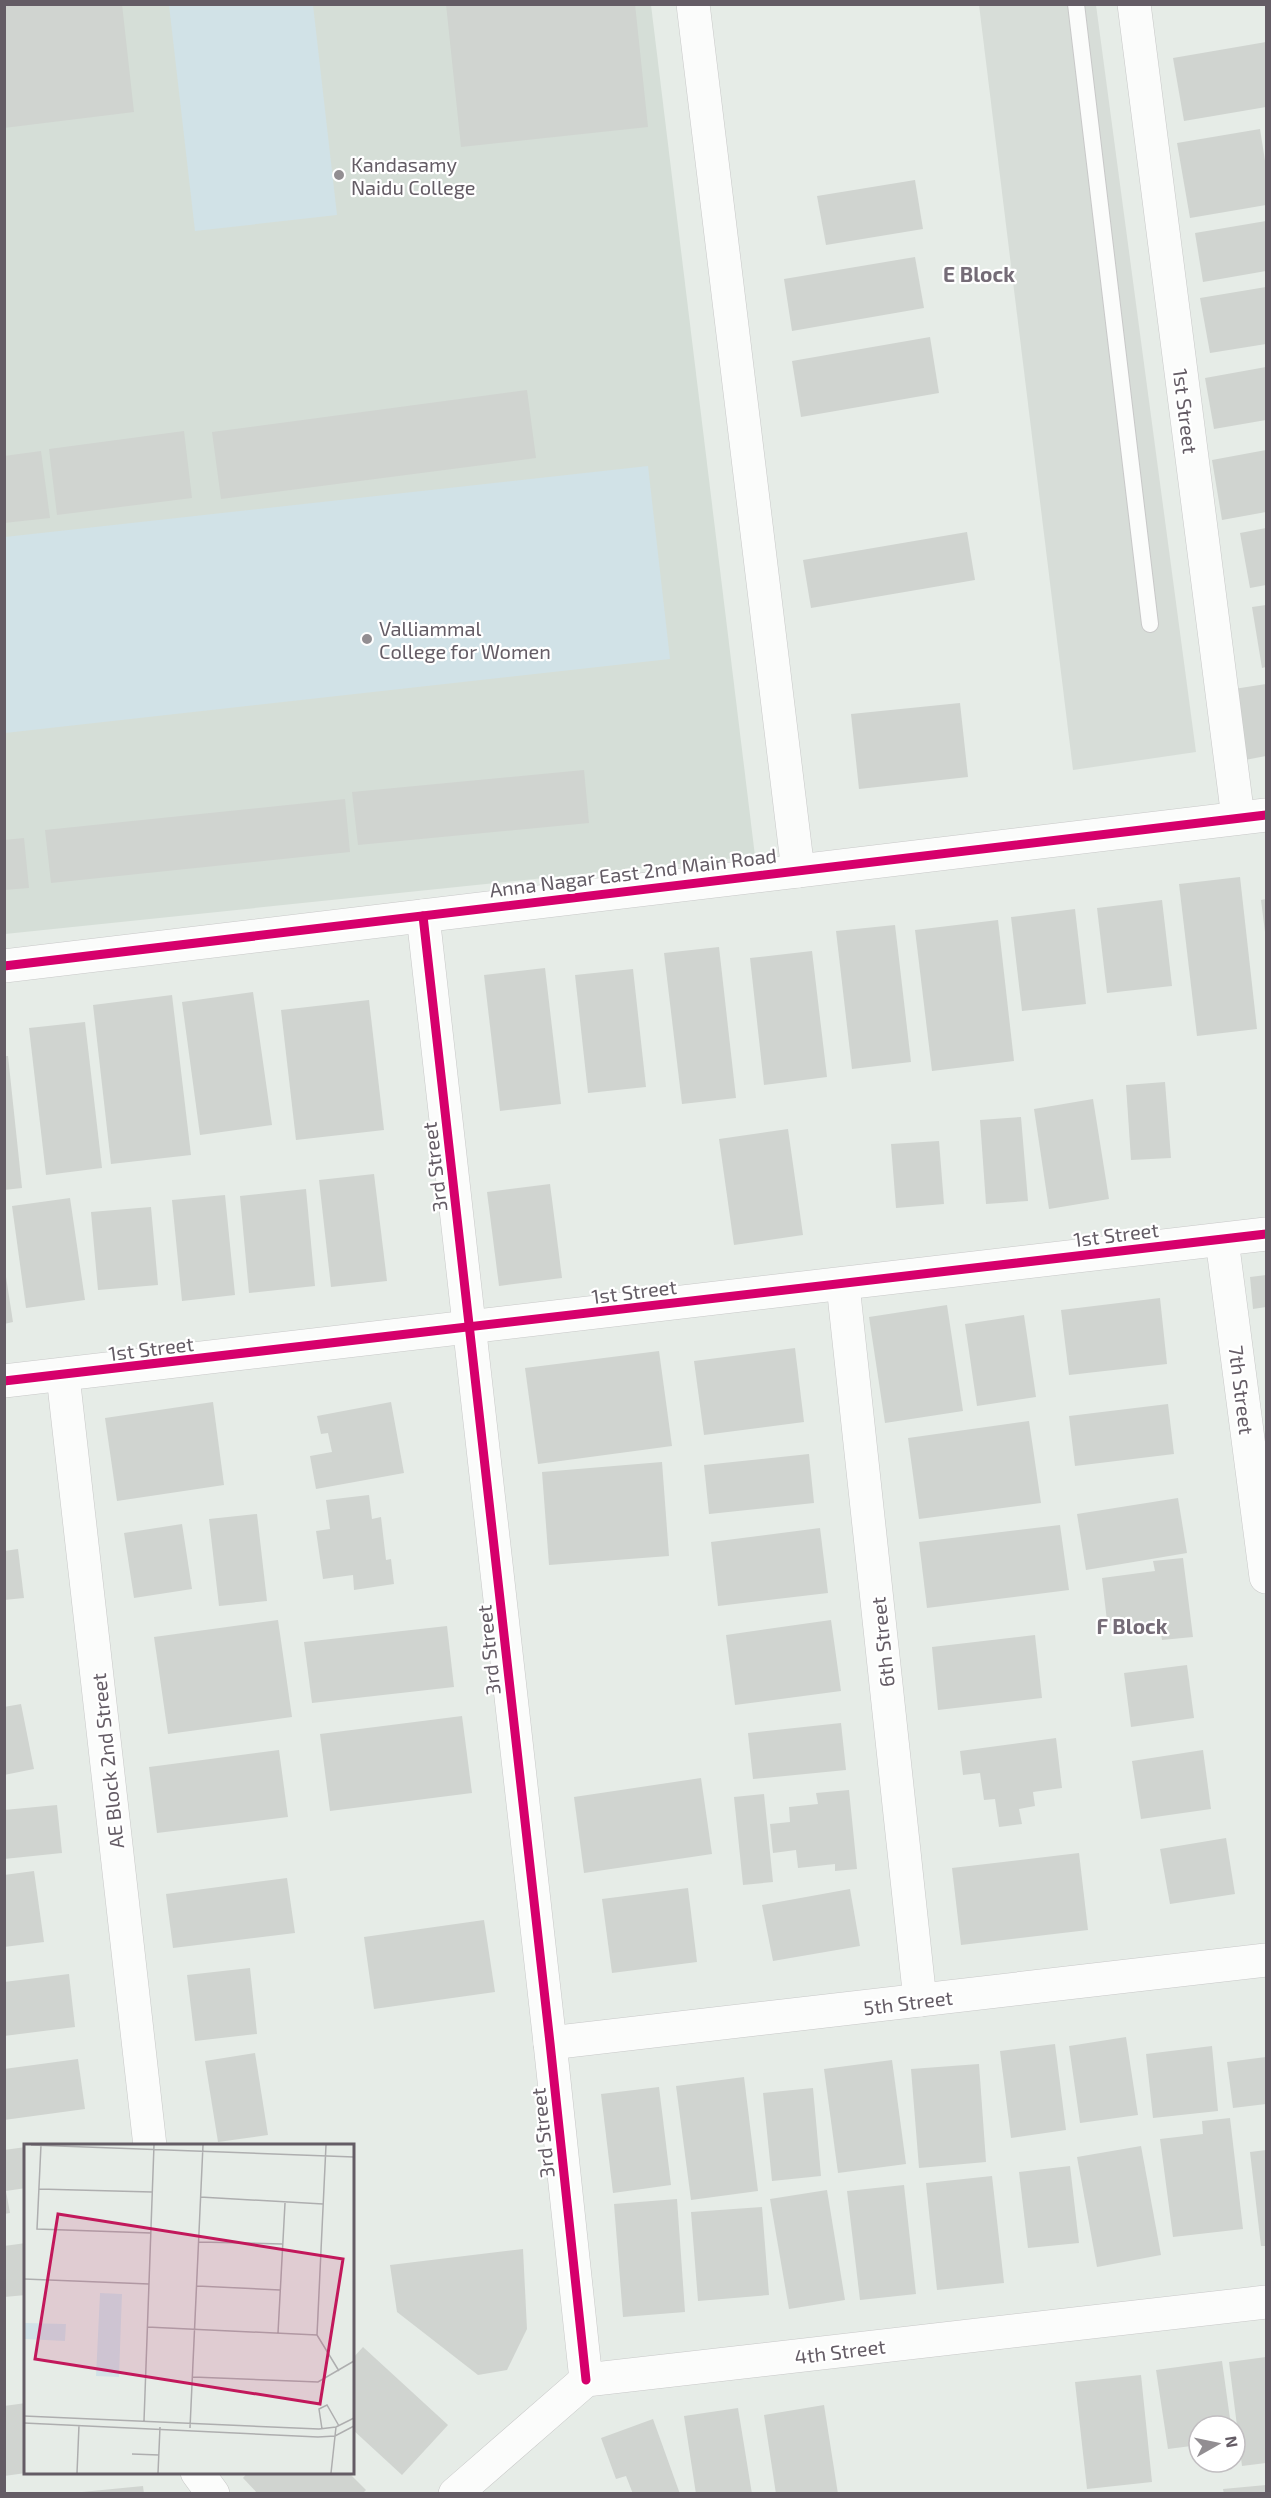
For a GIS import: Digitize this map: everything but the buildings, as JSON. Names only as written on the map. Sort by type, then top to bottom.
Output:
[{"type":"street","points":[[693,4],[798,871]]},
{"type":"street","name":"1st Street","points":[[1134,4],[1252,816]]},
{"type":"street","name":"Anna Nagar East 2nd Main Road","points":[[4,966],[1252,816]]},
{"type":"street","name":"3rd Street","points":[[423,916],[471,1328],[586,2380]]},
{"type":"street","name":"1st Street","points":[[4,1381],[63,1376],[1266,1234]]},
{"type":"street","name":"7th Street","points":[[1222,1240],[1266,1577]]},
{"type":"street","name":"6th Street","points":[[843,1285],[920,2000]]},
{"type":"street","name":"AE Block 2nd Street","points":[[63,1376],[150,2144]]},
{"type":"street","name":"5th Street","points":[[550,2043],[1266,1960]]},
{"type":"street","name":"4th Street","points":[[586,2380],[1266,2302]]},
{"type":"street","points":[[455,2493],[586,2380]]},
{"type":"street","points":[[199,2474],[213,2493]]},
{"type":"lane","points":[[1076,4],[1150,624]]},
{"type":"shaded area","points":[[4,5],[651,5],[755,856],[5,934]]},
{"type":"shaded area","points":[[169,5],[313,5],[337,215],[195,231]]},
{"type":"shaded area","points":[[979,5],[1096,5],[1196,752],[1073,770]]},
{"type":"shaded area","points":[[648,466],[670,659],[5,733],[5,537]]},
{"type":"cycle path","points":[[4,966],[1266,815]]},
{"type":"cycle path","points":[[423,916],[586,2380]]},
{"type":"cycle path","points":[[4,1381],[1266,1234]]},
{"type":"place","name":"Kandasamy Naidu College","points":[[339,175]]},
{"type":"place","name":"Valliammal College for Women","points":[[367,639]]},
{"type":"district","name":"E Block","points":[[979,273]]},
{"type":"district","name":"F Block","points":[[1132,1625]]}]
